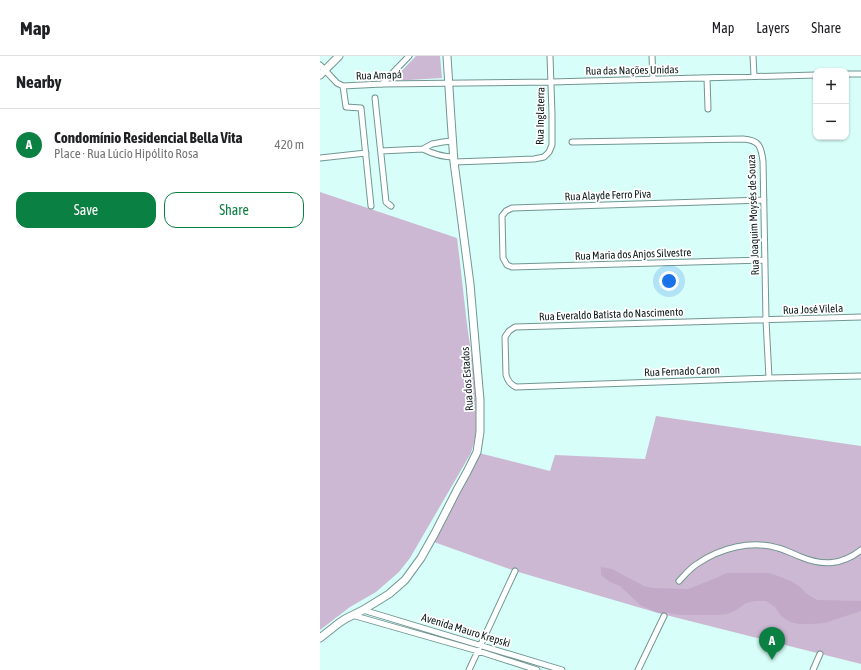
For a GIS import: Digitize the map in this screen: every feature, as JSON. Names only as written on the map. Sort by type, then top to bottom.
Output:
[{"type":"street","points":[[322,70],[338,56]]},
{"type":"street","points":[[382,84],[409,56]]},
{"type":"street","name":"Rua dos Estados","points":[[320,638],[339,623],[389,594],[405,580],[421,558],[468,472],[477,452],[480,432],[480,400],[470,284],[452,141],[447,56]]},
{"type":"street","name":"Rua Inglaterra","points":[[454,159],[534,159],[544,157],[549,152],[552,145],[550,56]]},
{"type":"street","points":[[652,56],[653,79]]},
{"type":"street","points":[[753,56],[754,76]]},
{"type":"street","name":"Rua Amapá","points":[[322,70],[337,83],[343,86],[448,83]]},
{"type":"street","points":[[849,74],[861,74]]},
{"type":"street","name":"Rua das Nações Unidas","points":[[448,83],[551,82],[813,75]]},
{"type":"street","points":[[707,78],[708,109]]},
{"type":"street","points":[[343,86],[346,107],[361,108],[371,206]]},
{"type":"street","points":[[375,98],[386,202],[391,206]]},
{"type":"street","name":"Rua Joaquim Moysés de Souza","points":[[572,142],[749,140],[756,143],[761,148],[763,161],[766,320],[769,378]]},
{"type":"street","points":[[380,151],[423,148],[432,144],[452,141]]},
{"type":"street","points":[[423,148],[435,154],[454,159]]},
{"type":"street","points":[[320,158],[366,153]]},
{"type":"street","name":"Rua Alayde Ferro Piva","points":[[504,262],[502,216],[506,211],[512,208],[764,200]]},
{"type":"street","name":"Rua Maria dos Anjos Silvestre","points":[[504,262],[512,267],[765,260]]},
{"type":"street","name":"Rua José Vilela","points":[[766,320],[861,317]]},
{"type":"street","name":"Rua Everaldo Batista do Nascimento","points":[[508,380],[506,375],[505,337],[508,330],[515,327],[766,320]]},
{"type":"street","name":"Rua Fernado Caron","points":[[508,380],[511,384],[516,386],[861,376]]},
{"type":"street","points":[[679,581],[697,564],[717,553],[736,547],[764,545],[777,547],[809,560],[824,562],[847,559],[861,550]]},
{"type":"street","points":[[469,670],[515,571]]},
{"type":"street","name":"Avenida Mauro Krepski","points":[[363,610],[562,670]]},
{"type":"street","name":"Avenida Mauro Krepski","points":[[352,615],[478,651],[537,670]]},
{"type":"street","points":[[638,670],[664,616]]},
{"type":"street","points":[[813,670],[820,654]]},
{"type":"shaded area","points":[[416,56],[440,56],[442,78],[392,81]]},
{"type":"shaded area","points":[[320,192],[457,238],[477,392],[477,423],[471,453],[410,558],[399,572],[376,592],[350,607],[320,630]]},
{"type":"shaded area","points":[[656,416],[861,446],[861,664],[658,613],[515,571],[431,541],[475,452],[550,471],[555,455],[645,459]]},
{"type":"shaded area","points":[[601,567],[612,569],[644,586],[653,588],[688,589],[726,573],[770,573],[791,581],[817,600],[861,601],[861,611],[825,623],[812,624],[790,622],[781,616],[775,607],[766,601],[746,603],[727,614],[680,615],[658,613],[640,605],[620,586],[610,582],[601,575]]},
{"type":"place","name":"Condomínio Residencial Bella Vita","points":[[772,660]]}]
